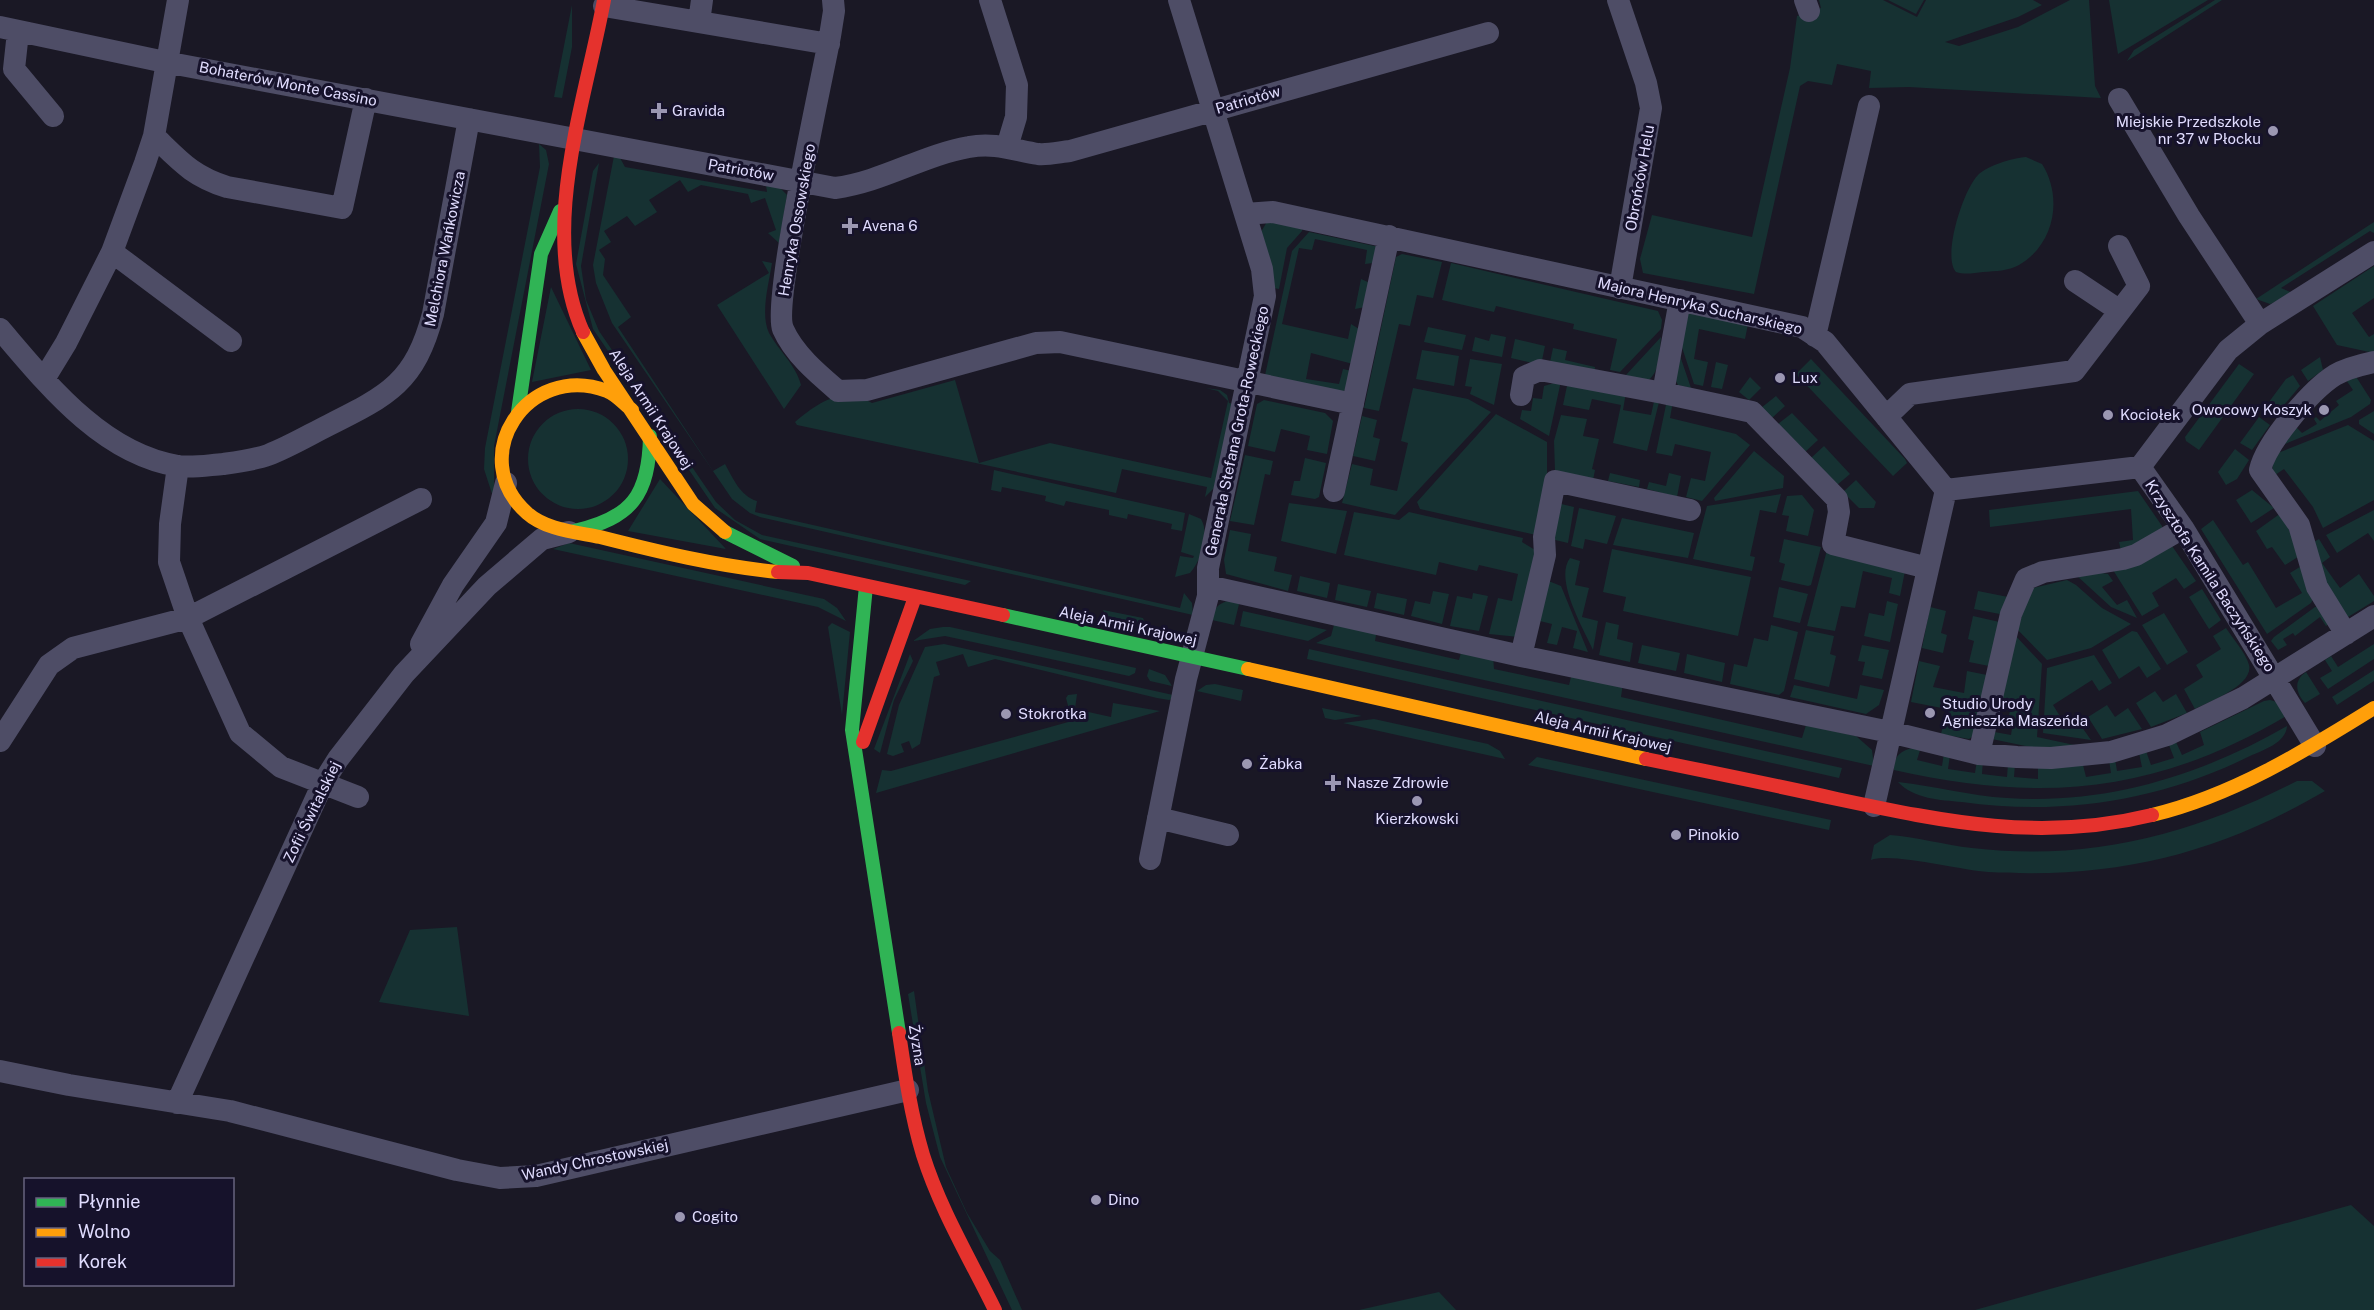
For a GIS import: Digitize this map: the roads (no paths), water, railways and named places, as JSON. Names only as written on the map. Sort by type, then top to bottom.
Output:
[{"type":"street","points":[[44,380],[66,343],[112,252],[154,136],[165,62],[178,0]]},
{"type":"street","name":"Henryka Ossowskiego","points":[[833,0],[834,11],[829,44],[786,267],[781,311],[783,328],[812,369],[838,391],[867,390],[1022,346],[1048,341],[1072,343],[1353,404]]},
{"type":"street","points":[[990,0],[1017,85],[1016,117],[1007,147]]},
{"type":"street","name":"Generała Stefana Grota-Roweckiego","points":[[1150,859],[1186,679],[1194,657],[1208,586],[1208,568],[1265,296],[1262,269],[1179,0]]},
{"type":"street","name":"Obrońców Helu","points":[[1618,0],[1646,83],[1651,108],[1620,288]]},
{"type":"street","points":[[604,3],[700,11],[829,44]]},
{"type":"street","name":"Aleja Armii Krajowej","points":[[604,3],[566,198],[565,271],[571,302],[586,337],[704,517],[746,545],[808,573],[1660,762],[1940,821],[1994,828],[2092,827],[2132,820],[2198,802],[2273,769],[2315,746],[2374,708]]},
{"type":"street","points":[[9,29],[14,69],[53,116]]},
{"type":"street","name":"Bohaterów Monte Cassino","points":[[9,29],[165,62],[577,140]]},
{"type":"street","name":"Patriotów","points":[[577,140],[836,188],[852,186],[967,147],[988,144],[1040,154],[1070,151],[1488,33]]},
{"type":"street","points":[[154,136],[192,173],[208,181],[227,187],[342,208],[366,99]]},
{"type":"street","points":[[2119,99],[2189,216],[2260,324]]},
{"type":"street","points":[[1815,336],[1869,106]]},
{"type":"street","name":"Melchiora Wańkowicza","points":[[0,329],[44,380],[87,420],[129,449],[178,466],[244,461],[267,455],[377,400],[393,390],[413,366],[426,340],[433,314],[470,119]]},
{"type":"street","name":"Aleja Armii Krajowej","points":[[518,412],[541,254],[566,198]]},
{"type":"street","name":"Majora Henryka Sucharskiego","points":[[1245,214],[1267,211],[1803,327],[1824,342],[1946,490]]},
{"type":"street","points":[[1334,491],[1389,236]]},
{"type":"street","points":[[1886,417],[1910,394],[2074,371],[2139,286],[2119,246]]},
{"type":"street","points":[[112,252],[231,341]]},
{"type":"street","name":"Krzysztofa Kamila Baczyńskiego","points":[[2315,746],[2183,528],[2140,467],[2228,350],[2260,324],[2374,252]]},
{"type":"street","points":[[2075,281],[2120,311]]},
{"type":"street","points":[[1663,393],[1680,300]]},
{"type":"street","points":[[2346,634],[2317,587],[2300,525],[2260,470],[2262,462],[2282,432],[2320,386],[2352,367],[2374,362]]},
{"type":"street","points":[[1521,394],[1524,377],[1540,370],[1752,412],[1837,499],[1839,512],[1833,544],[1928,568]]},
{"type":"street","points":[[404,674],[453,585],[496,523],[506,483],[503,450],[509,428],[526,401],[540,392],[572,385],[590,386],[608,392],[632,410]]},
{"type":"street","points":[[506,483],[526,512],[553,527],[574,531],[611,522],[637,501],[649,472],[650,436]]},
{"type":"street","points":[[178,466],[170,524],[169,562],[188,618],[240,733],[281,767],[358,797]]},
{"type":"street","points":[[1874,806],[1946,490],[2140,467]]},
{"type":"street","points":[[1521,656],[1545,555],[1544,537],[1555,481],[1690,510]]},
{"type":"street","points":[[0,741],[49,665],[73,648],[188,618],[421,499]]},
{"type":"street","points":[[1979,754],[2011,614],[2026,579],[2043,572],[2123,559],[2183,528]]},
{"type":"street","name":"Aleja Armii Krajowej","points":[[574,531],[710,564],[762,573],[808,573]]},
{"type":"street","name":"Zofii Świtalskiej","points":[[177,1103],[323,783],[338,759],[404,674],[487,586],[542,539],[574,531]]},
{"type":"street","name":"Żyzna","points":[[866,586],[852,720],[908,1090],[923,1154],[932,1178],[995,1310]]},
{"type":"street","points":[[1208,586],[1521,656],[1890,732],[1979,754],[2051,758],[2111,752],[2167,735],[2205,718],[2275,678],[2374,616]]},
{"type":"street","name":"Żyzna","points":[[858,770],[870,714],[915,597]]},
{"type":"street","points":[[1158,818],[1228,835]]},
{"type":"street","name":"Wandy Chrostowskiej","points":[[0,1071],[230,1111],[457,1170],[500,1178],[536,1176],[908,1090]]},
{"type":"place","name":"Gravida","points":[[659,111]]},
{"type":"place","name":"Miejskie Przedszkole nr 37 w Płocku","points":[[2273,131]]},
{"type":"place","name":"Avena 6","points":[[850,226]]},
{"type":"place","name":"Lux","points":[[1780,378]]},
{"type":"place","name":"Owocowy Koszyk","points":[[2324,410]]},
{"type":"place","name":"Kociołek","points":[[2108,415]]},
{"type":"place","name":"Studio Urody Agnieszka Maszeńda","points":[[1930,713]]},
{"type":"place","name":"Stokrotka","points":[[1006,714]]},
{"type":"place","name":"Żabka","points":[[1247,764]]},
{"type":"place","name":"Nasze Zdrowie","points":[[1333,783]]},
{"type":"place","name":"Kierzkowski","points":[[1417,801]]},
{"type":"place","name":"Pinokio","points":[[1676,835]]},
{"type":"place","name":"Dino","points":[[1096,1200]]},
{"type":"place","name":"Cogito","points":[[680,1217]]}]
